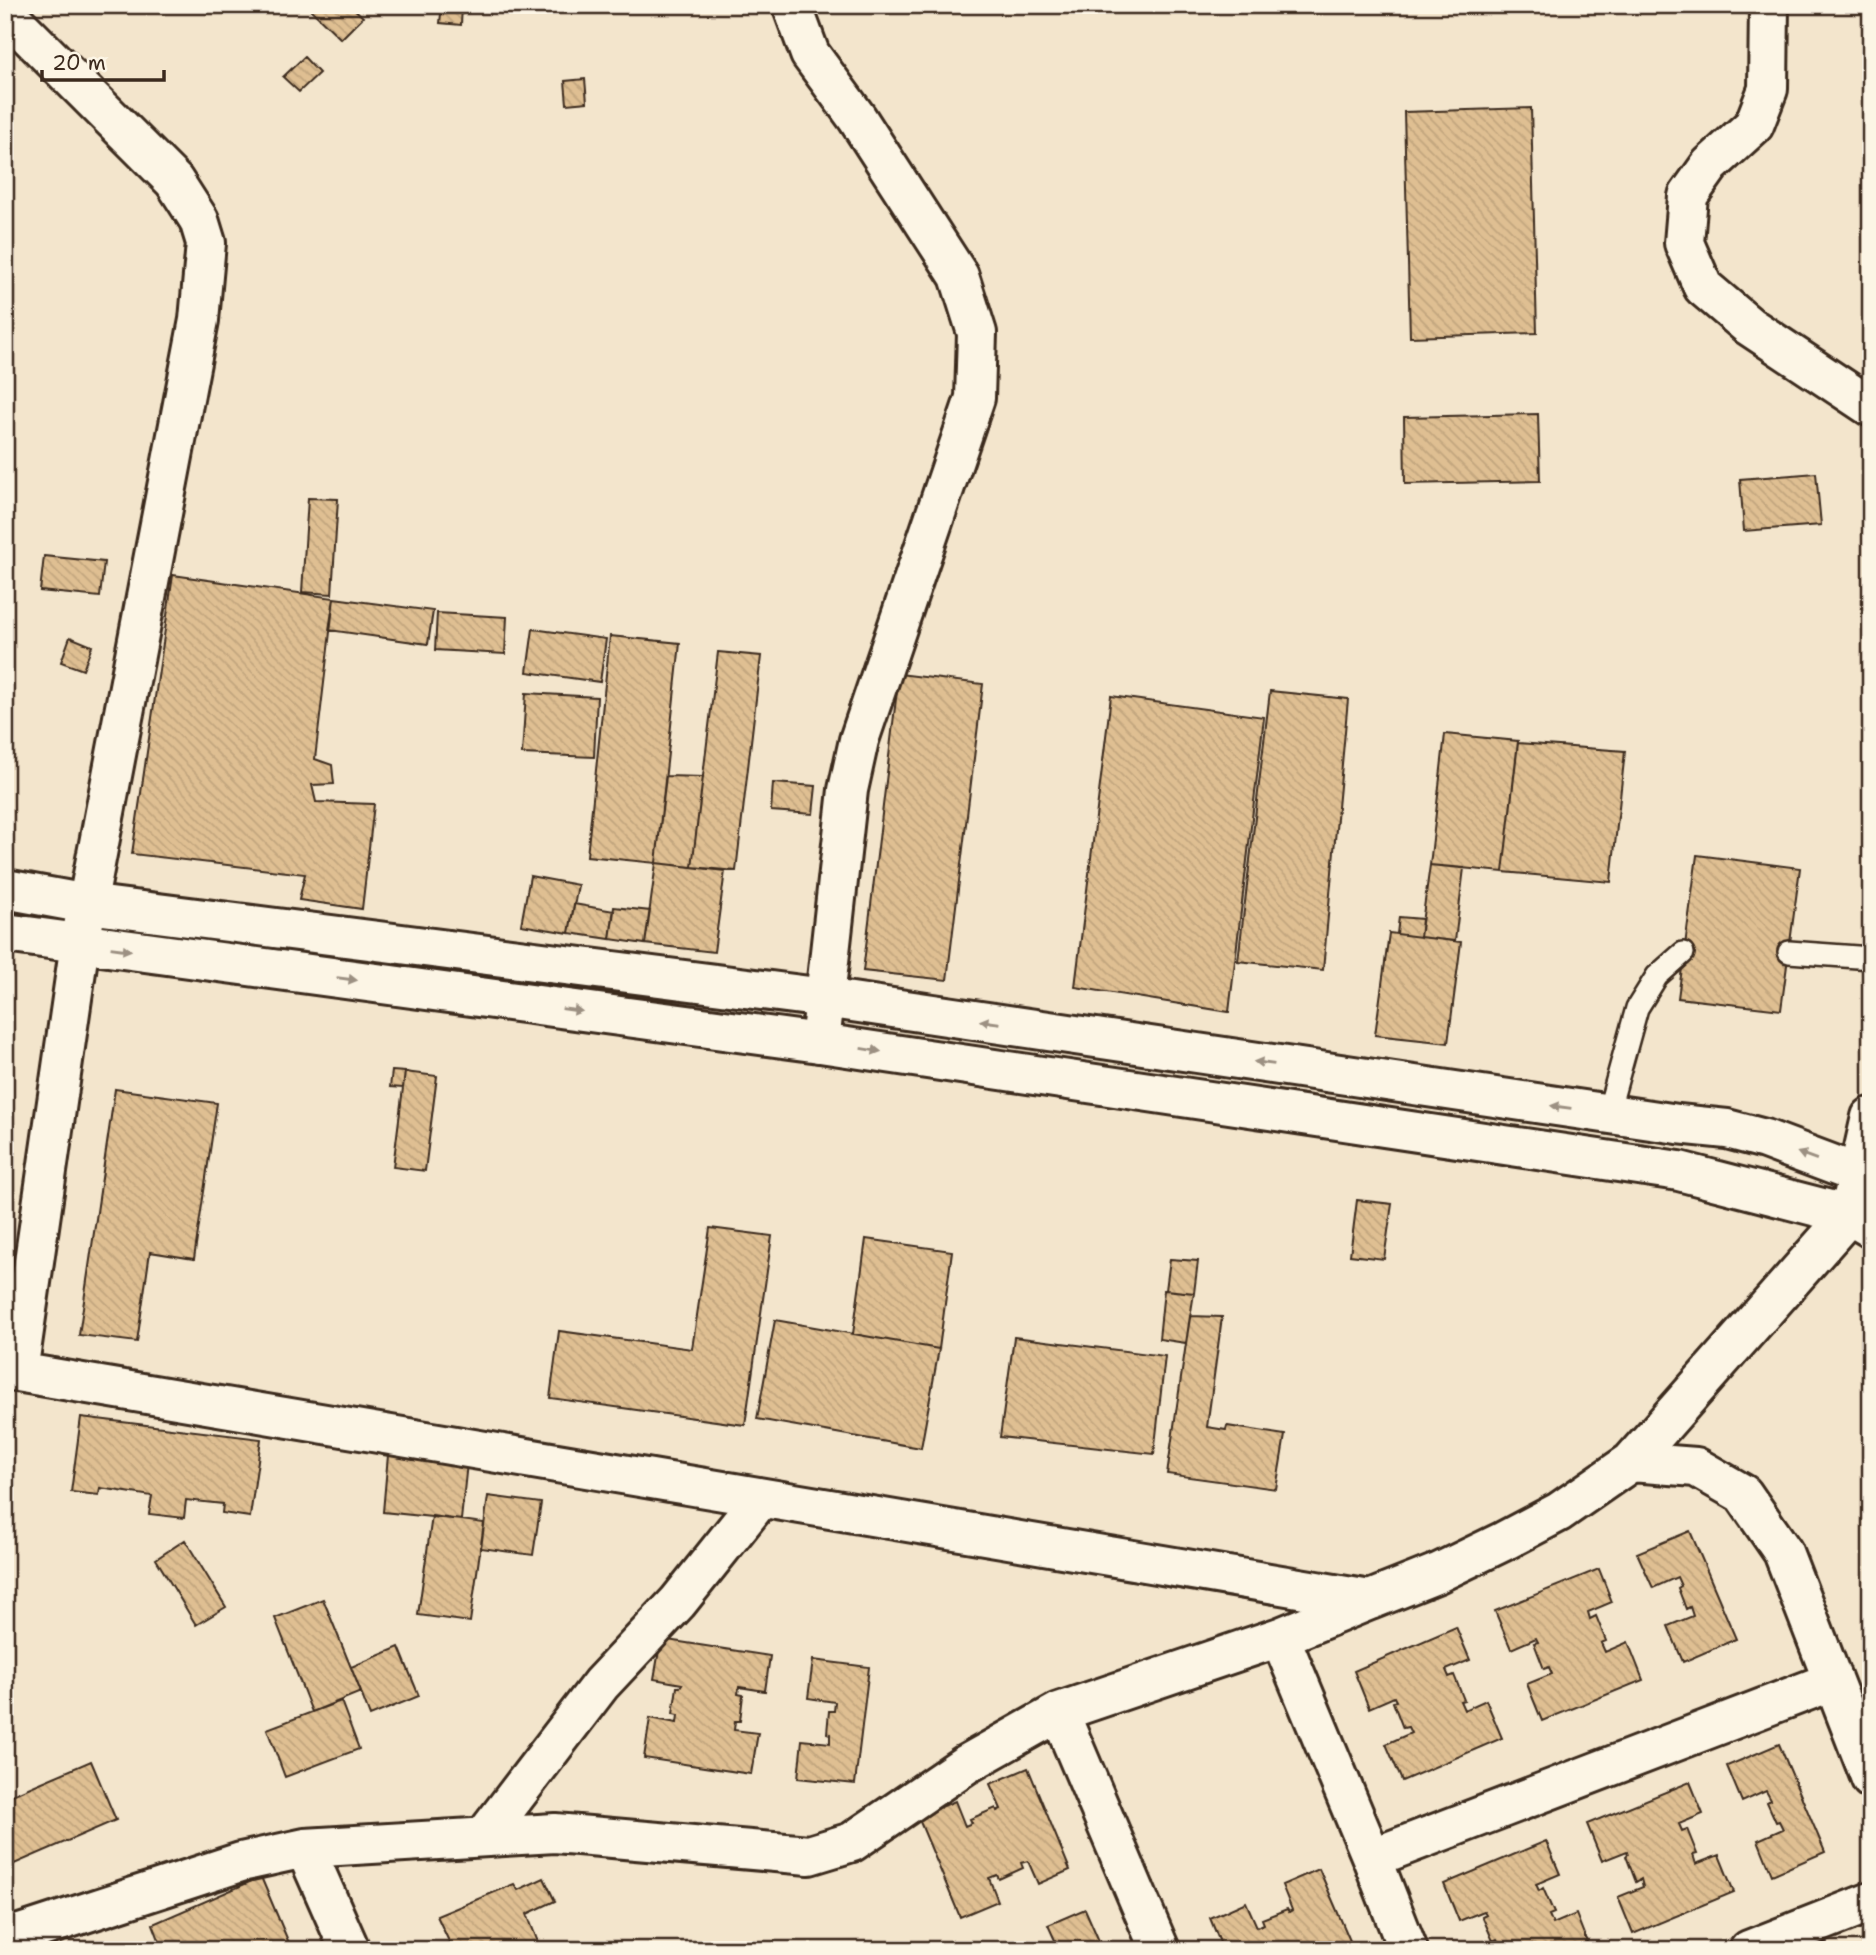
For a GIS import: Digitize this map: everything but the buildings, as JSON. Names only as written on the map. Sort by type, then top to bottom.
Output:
[{"type":"street","points":[[792,5],[810,54],[857,118],[959,276],[977,332],[975,398],[859,740],[848,790],[820,1043]]},
{"type":"street","points":[[1769,5],[1768,89],[1754,125],[1710,165],[1688,196],[1684,243],[1703,287],[1749,326],[1871,407]]},
{"type":"street","points":[[5,12],[174,181],[199,220],[206,243],[199,320],[80,943],[12,1371],[1370,1600]]},
{"type":"street","points":[[5,889],[87,904],[825,998],[1727,1129],[1765,1139],[1864,1177]]},
{"type":"street","points":[[5,933],[820,1043],[1679,1171],[1860,1222]]},
{"type":"street","points":[[1034,1075],[1042,1030]]},
{"type":"street","points":[[1298,1115],[1303,1069]]},
{"type":"street","points":[[32,1939],[242,1862],[305,1848],[555,1833],[809,1855],[852,1842],[965,1765],[1059,1712],[1280,1637],[1438,1573],[1559,1512],[1631,1462],[1860,1222],[1871,1118]]},
{"type":"street","points":[[1631,1462],[1696,1467],[1744,1494],[1783,1552],[1871,1779]]},
{"type":"street","points":[[484,1837],[601,1684],[678,1602],[761,1498]]},
{"type":"street","points":[[1280,1637],[1408,1950]]},
{"type":"street","points":[[1372,1858],[1833,1681]]},
{"type":"street","points":[[1059,1712],[1160,1950]]},
{"type":"street","points":[[305,1848],[350,1950]]},
{"type":"street","points":[[1749,1950],[1871,1902]]},
{"type":"lane","points":[[1788,952],[1871,958]]},
{"type":"lane","points":[[1608,1113],[1637,1007],[1657,976],[1683,954]]}]
